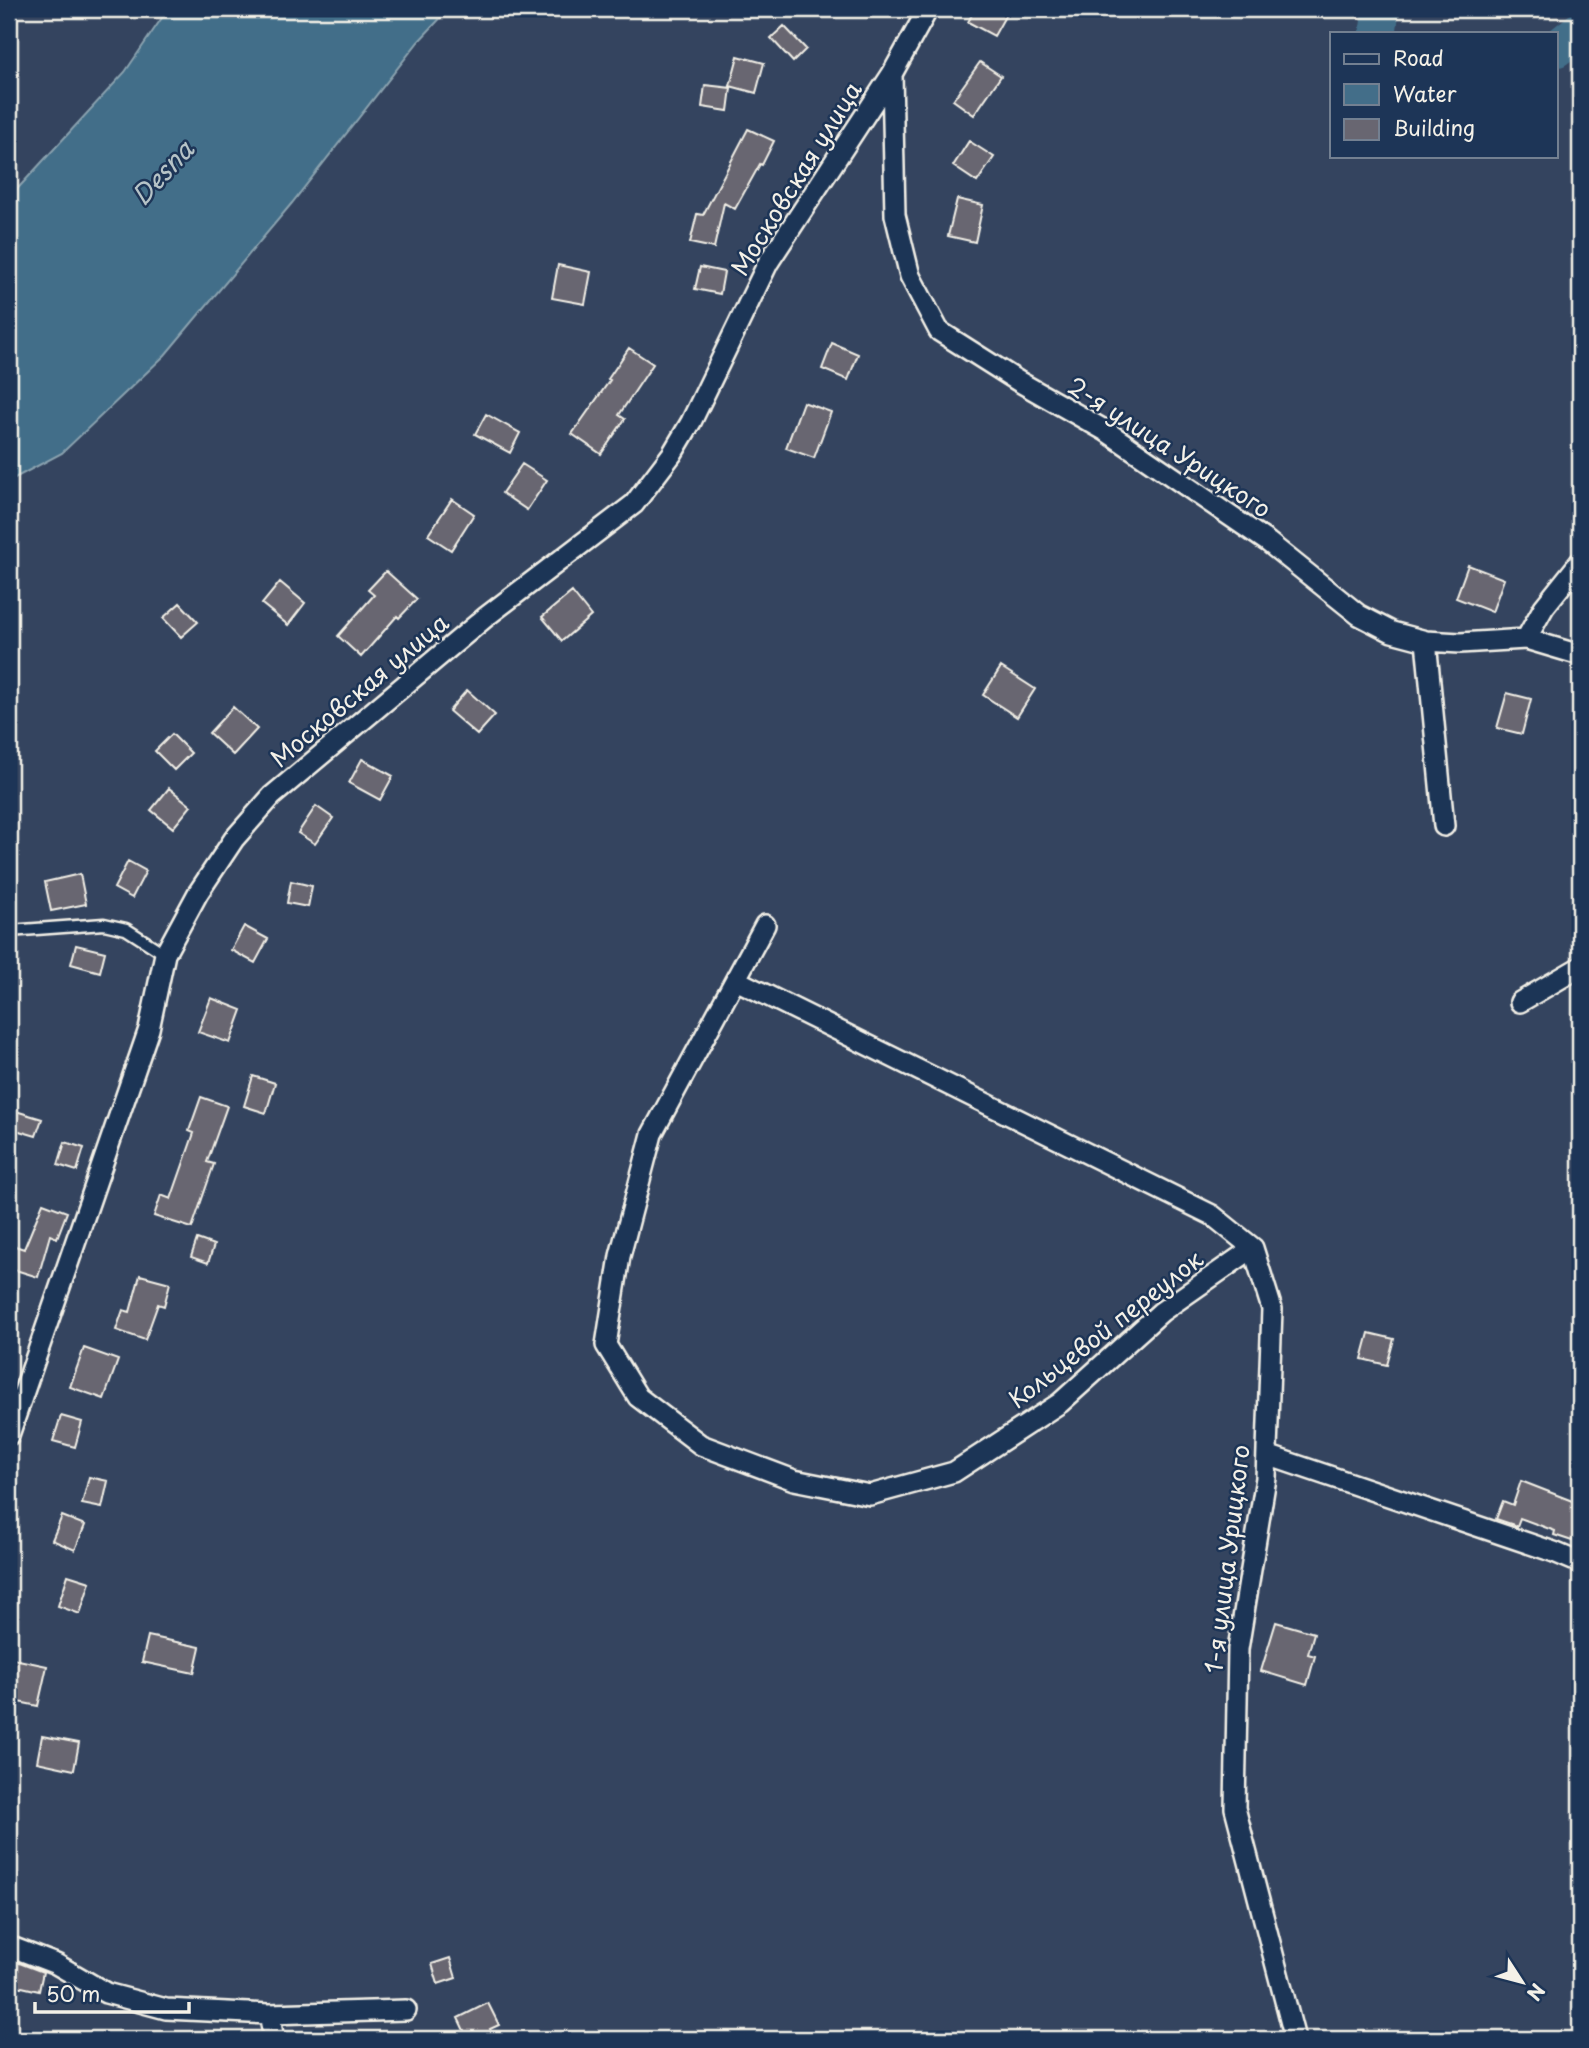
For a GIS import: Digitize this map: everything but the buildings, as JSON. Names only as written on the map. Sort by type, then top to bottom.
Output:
[{"type":"street","name":"Московская улица","points":[[9,1435],[149,1029],[166,954],[198,893],[234,839],[272,796],[487,616],[634,503],[673,454],[768,263],[892,75],[928,9]]},
{"type":"street","name":"2-я улица Урицкого","points":[[892,75],[895,215],[910,276],[939,331],[1018,381],[1106,430],[1268,542],[1359,615],[1392,632],[1426,641],[1460,643],[1526,639],[1580,655]]},
{"type":"street","points":[[1526,639],[1544,607],[1580,562]]},
{"type":"street","points":[[1426,641],[1444,826]]},
{"type":"street","name":"Кольцевой переулок","points":[[736,980],[1212,1215],[1253,1248],[1161,1312],[1060,1403],[954,1472],[870,1494],[794,1480],[701,1445],[638,1398],[606,1345],[620,1256],[652,1134],[765,925]]},
{"type":"street","points":[[1520,1002],[1580,967]]},
{"type":"street","name":"1-я улица Урицкого","points":[[1253,1248],[1272,1309],[1266,1478],[1238,1649],[1235,1808],[1295,2039]]},
{"type":"street","points":[[1267,1455],[1580,1563]]},
{"type":"street","points":[[9,1947],[56,1964],[106,1993],[166,2009],[268,2014],[406,2010]]},
{"type":"street","points":[[268,2014],[274,2039]]},
{"type":"lane","points":[[9,930],[104,924],[126,929],[166,954]]},
{"type":"water","name":"Desna","points":[[168,9],[449,9],[418,42],[292,203],[165,355],[62,453],[9,481],[9,198],[125,72]]},
{"type":"waterway","points":[[1378,32],[1381,9]]},
{"type":"waterway","points":[[1558,47],[1580,30]]}]
